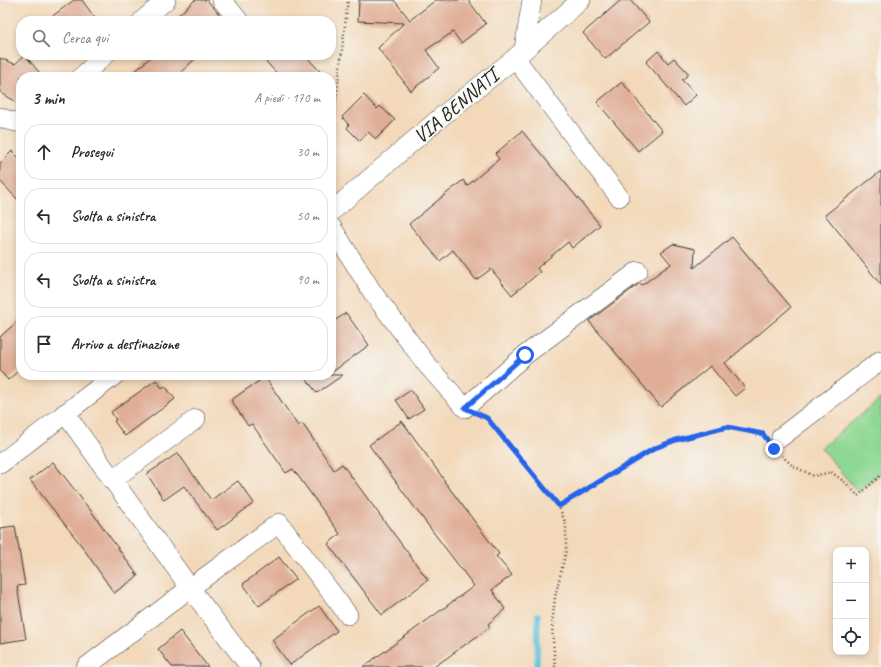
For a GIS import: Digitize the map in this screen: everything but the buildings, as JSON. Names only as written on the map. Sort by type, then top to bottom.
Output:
[{"type":"street","points":[[148,16],[166,0]]},
{"type":"street","points":[[222,0],[235,16]]},
{"type":"street","points":[[532,0],[519,53],[619,197]]},
{"type":"street","name":"VIA BENNATI","points":[[336,208],[441,117],[581,0]]},
{"type":"street","points":[[86,72],[100,60]]},
{"type":"street","points":[[0,117],[16,121]]},
{"type":"street","points":[[336,234],[373,293],[427,365],[465,408],[525,355],[638,271]]},
{"type":"street","points":[[772,441],[881,360]]},
{"type":"street","points":[[0,464],[108,380]]},
{"type":"street","points":[[65,413],[190,588],[250,667]]},
{"type":"street","points":[[112,480],[196,419]]},
{"type":"street","points":[[86,667],[279,523],[348,615]]},
{"type":"path","points":[[336,100],[348,0]]},
{"type":"path","points":[[465,408],[487,418],[559,506],[566,525],[566,551],[555,597],[552,625],[555,667]]},
{"type":"path","points":[[559,506],[655,448],[676,440],[727,427],[772,441],[793,466],[814,476],[831,472],[858,496],[881,475]]},
{"type":"green space","points":[[881,398],[881,472],[858,492],[821,448]]},
{"type":"waterway","points":[[537,667],[538,615]]},
{"type":"route","points":[[525,355],[465,408],[487,418],[559,506],[655,448],[676,440],[727,427],[763,434],[774,449]]}]
